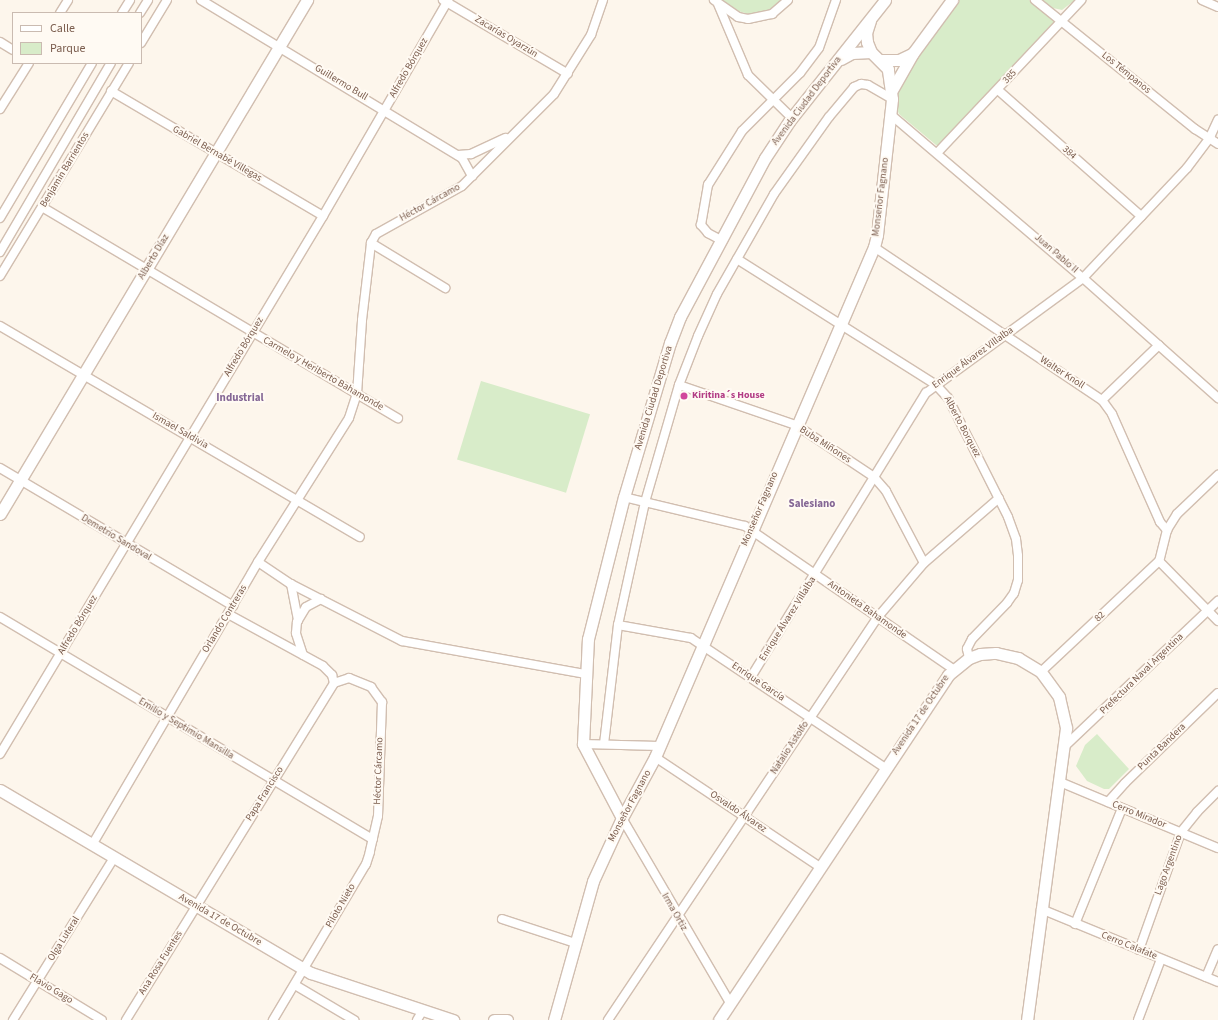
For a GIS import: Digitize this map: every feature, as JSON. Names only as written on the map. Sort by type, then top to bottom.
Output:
[{"type":"street","points":[[61,12],[68,0]]},
{"type":"street","points":[[123,12],[130,0]]},
{"type":"street","points":[[141,12],[148,0]]},
{"type":"street","points":[[142,41],[167,0]]},
{"type":"street","name":"Guillermo Bull","points":[[201,0],[458,155],[468,164],[472,176]]},
{"type":"street","name":"Alberto Díaz","points":[[0,514],[217,154],[307,0]]},
{"type":"street","name":"Héctor Cárcamo","points":[[371,243],[384,227],[454,192],[554,94],[568,74],[591,34],[602,0]]},
{"type":"street","points":[[716,2],[738,17],[748,19],[772,14],[788,0]]},
{"type":"street","points":[[721,240],[708,233],[701,225],[708,185],[742,131],[772,99],[800,73],[819,48],[836,0]]},
{"type":"street","points":[[871,52],[866,33],[870,21],[885,0]]},
{"type":"street","name":"Monseñor Fagnano","points":[[554,1020],[593,882],[622,818],[655,757],[751,529],[874,247],[878,235],[892,96],[913,53],[952,0]]},
{"type":"street","name":"Los Témpanos","points":[[1035,0],[1194,130],[1210,137],[1218,144]]},
{"type":"street","name":"385","points":[[938,152],[998,90],[1081,0]]},
{"type":"street","points":[[1202,0],[1218,7]]},
{"type":"street","name":"Zacarías Oyarzún","points":[[446,1],[568,74]]},
{"type":"street","name":"Alfredo Bórquez","points":[[0,754],[61,654],[189,436],[323,216],[446,1]]},
{"type":"street","points":[[716,2],[742,66],[751,80],[792,118]]},
{"type":"street","name":"Avenida Ciudad Deportiva","points":[[583,744],[586,674],[593,614],[624,497],[670,343],[680,317],[765,158],[792,118],[870,21]]},
{"type":"street","points":[[0,42],[12,49]]},
{"type":"street","points":[[836,62],[852,53],[871,52],[882,60],[891,78],[892,96]]},
{"type":"street","points":[[882,60],[899,60],[913,53]]},
{"type":"street","points":[[0,109],[28,64]]},
{"type":"street","points":[[0,218],[91,64]]},
{"type":"street","name":"Benjamin Barrientos","points":[[0,252],[110,64]]},
{"type":"street","name":"Benjamin Barrientos","points":[[0,276],[128,64]]},
{"type":"street","name":"Avenida Ciudad Deportiva","points":[[604,744],[618,625],[645,502],[679,385],[701,329],[737,259],[774,194],[816,133],[854,87],[868,85],[892,96]]},
{"type":"street","name":"384","points":[[998,90],[1141,216]]},
{"type":"street","name":"Gabriel Bernabé Villegas","points":[[111,91],[323,216]]},
{"type":"street","name":"Juan Pablo II","points":[[890,114],[938,152],[1218,398]]},
{"type":"street","name":"Enrique Álvarez Villalba","points":[[751,677],[816,574],[926,393],[1082,278],[1187,168],[1210,137],[1218,120]]},
{"type":"street","points":[[458,155],[471,154],[511,136]]},
{"type":"street","name":"Carmelo y Heriberto Bahamonde","points":[[42,207],[252,333],[398,418]]},
{"type":"street","points":[[358,394],[362,320],[371,243],[445,288]]},
{"type":"street","name":"Walter Knoll","points":[[874,247],[1102,400],[1112,414],[1160,522],[1167,530]]},
{"type":"street","name":"Alberto Borquez","points":[[737,259],[936,385],[948,398],[998,498],[1016,539],[1018,580],[1007,603],[970,642],[969,658]]},
{"type":"street","name":"Ismael Saldivia","points":[[0,326],[360,537]]},
{"type":"street","points":[[1102,400],[1159,345]]},
{"type":"street","name":"Buba Miñones","points":[[679,385],[796,425],[874,477],[886,491],[924,563]]},
{"type":"street","name":"Orlando Contreras","points":[[92,845],[166,717],[234,606],[258,562],[349,418],[358,394]]},
{"type":"street","name":"Demetrio Sandoval","points":[[0,468],[126,544],[234,606]]},
{"type":"street","points":[[1218,475],[1177,514],[1167,530],[1159,561],[1218,621]]},
{"type":"street","name":"Antonieta Bahamonde","points":[[624,497],[740,524],[751,529],[759,538],[816,574],[877,618],[953,669]]},
{"type":"street","name":"Natalio Astolfo","points":[[608,1020],[877,618],[924,563],[998,498]]},
{"type":"street","name":"82","points":[[1041,672],[1159,561]]},
{"type":"street","points":[[258,562],[291,584],[402,641],[586,674]]},
{"type":"street","points":[[291,584],[298,620],[296,633],[303,655]]},
{"type":"street","points":[[298,620],[306,607],[321,599]]},
{"type":"street","name":"Prefectura Naval Argentina","points":[[1065,746],[1218,601]]},
{"type":"street","points":[[228,614],[328,670],[334,682]]},
{"type":"street","name":"Emilio y Septimio Mansilla","points":[[0,617],[373,839]]},
{"type":"street","name":"Enrique García","points":[[618,625],[685,636],[702,645],[885,768]]},
{"type":"street","name":"Avenida 17 de Octubre","points":[[719,1020],[885,768],[953,669],[969,658],[986,653],[1004,654],[1025,661],[1041,672],[1055,690],[1061,703],[1066,728],[1065,746],[1041,909],[1027,1020]]},
{"type":"street","name":"Héctor Cárcamo","points":[[334,682],[349,678],[371,688],[382,702],[378,816],[373,839]]},
{"type":"street","name":"Papa Francisco","points":[[196,906],[334,682]]},
{"type":"street","name":"Punta Bandera","points":[[1108,802],[1125,783],[1218,693]]},
{"type":"street","points":[[622,818],[583,744],[659,746]]},
{"type":"street","name":"Osvaldo Álvarez","points":[[655,757],[820,867]]},
{"type":"street","name":"Cerro Mirador","points":[[1060,782],[1218,848]]},
{"type":"street","name":"Avenida 17 de Octubre","points":[[0,790],[304,970],[323,978],[453,1020]]},
{"type":"street","name":"Lago Argentino","points":[[1138,950],[1181,832],[1197,812],[1218,791]]},
{"type":"street","points":[[1075,924],[1122,808]]},
{"type":"street","name":"Irma Ortiz","points":[[622,818],[677,917],[730,1003]]},
{"type":"street","name":"Piloto Nieto","points":[[273,1020],[366,864],[373,839]]},
{"type":"street","name":"Olga Luteral","points":[[14,1020],[114,858]]},
{"type":"street","name":"Ana Rosa Fuentes","points":[[126,1020],[196,906]]},
{"type":"street","name":"Cerro Calafate","points":[[1041,909],[1218,982]]},
{"type":"street","points":[[502,919],[575,943]]},
{"type":"street","points":[[1206,977],[1218,949]]},
{"type":"street","name":"Flavio Gago","points":[[0,958],[102,1020]]},
{"type":"street","points":[[1138,1020],[1161,959]]},
{"type":"street","points":[[295,985],[354,1020]]},
{"type":"street","points":[[417,1020],[423,1010]]},
{"type":"street","points":[[494,1020],[507,1020]]},
{"type":"green space","points":[[721,0],[782,0],[768,12],[752,15],[738,11]]},
{"type":"green space","points":[[959,0],[1029,0],[1053,17],[1055,23],[939,145],[936,145],[899,114],[896,106],[898,90],[906,72]]},
{"type":"green space","points":[[1042,0],[1075,0],[1062,10],[1053,8]]},
{"type":"green space","points":[[481,381],[590,414],[566,493],[457,459]]},
{"type":"green space","points":[[1097,734],[1129,769],[1109,789],[1104,789],[1087,781],[1076,766],[1085,745]]},
{"type":"place","name":"Kiritina´s House","points":[[684,396]]},
{"type":"district","name":"Industrial","points":[[240,398]]},
{"type":"district","name":"Salesiano","points":[[812,504]]}]
